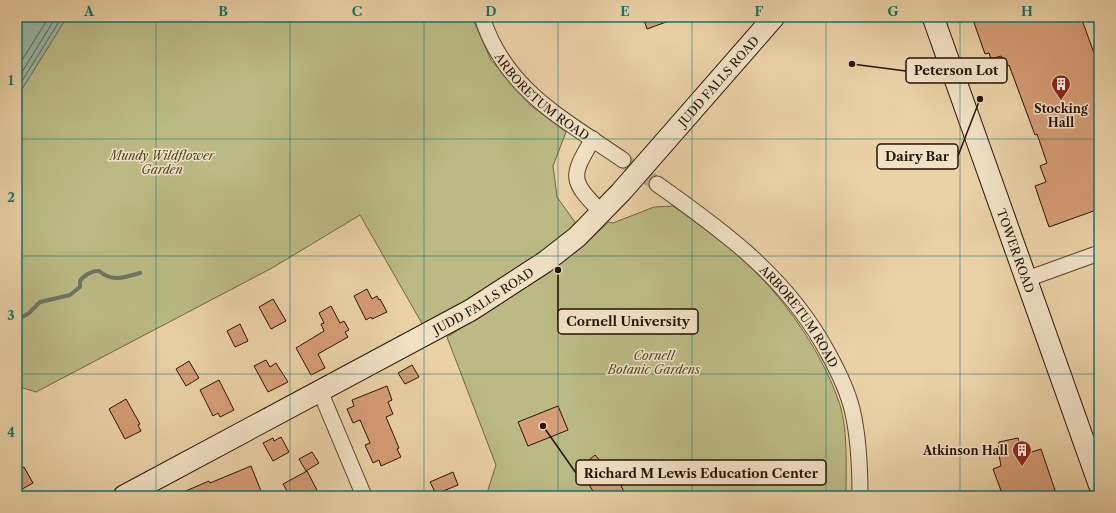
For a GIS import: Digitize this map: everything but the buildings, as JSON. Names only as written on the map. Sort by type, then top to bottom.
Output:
[{"type":"street","name":"ARBORETUM ROAD","points":[[482,17],[488,35],[497,52],[520,84],[548,110],[623,160]]},
{"type":"street","name":"JUDD FALLS ROAD","points":[[124,496],[419,340],[503,291],[545,262],[576,237],[601,212],[658,150],[774,17]]},
{"type":"street","name":"TOWER ROAD","points":[[933,17],[1099,484]]},
{"type":"street","points":[[593,139],[579,163],[577,181],[580,190],[601,212]]},
{"type":"street","name":"ARBORETUM ROAD","points":[[658,184],[720,229],[748,252],[781,285],[820,338],[842,377],[852,408],[860,452],[860,496]]},
{"type":"street","points":[[1027,279],[1099,253]]},
{"type":"street","points":[[320,391],[364,496]]},
{"type":"green space","name":"Mundy Wildflower Garden","points":[[67,17],[472,17],[491,60],[530,105],[566,132],[553,166],[557,197],[577,225],[514,272],[424,327],[360,215],[272,268],[36,392],[17,386],[17,97]]},
{"type":"green space","name":"Cornell Botanic Gardens","points":[[673,206],[745,261],[779,298],[809,339],[832,383],[843,415],[846,450],[846,496],[486,496],[496,465],[447,337],[524,288],[573,254],[609,222],[613,223],[654,207]]},
{"type":"water","points":[[17,17],[67,17],[17,97]]},
{"type":"waterway","points":[[17,320],[29,313],[40,302],[70,295],[80,287],[81,279],[91,272],[99,271],[104,275],[114,278],[140,273]]},
{"type":"tunnel","points":[[623,160],[657,184]]},
{"type":"place","name":"Peterson Lot","points":[[852,64]]},
{"type":"place","name":"Dairy Bar","points":[[980,99]]},
{"type":"place","name":"Stocking Hall","points":[[1061,101]]},
{"type":"place","name":"Cornell University","points":[[558,270]]},
{"type":"place","name":"Richard M Lewis Education Center","points":[[543,426]]},
{"type":"place","name":"Atkinson Hall","points":[[1022,467]]}]
